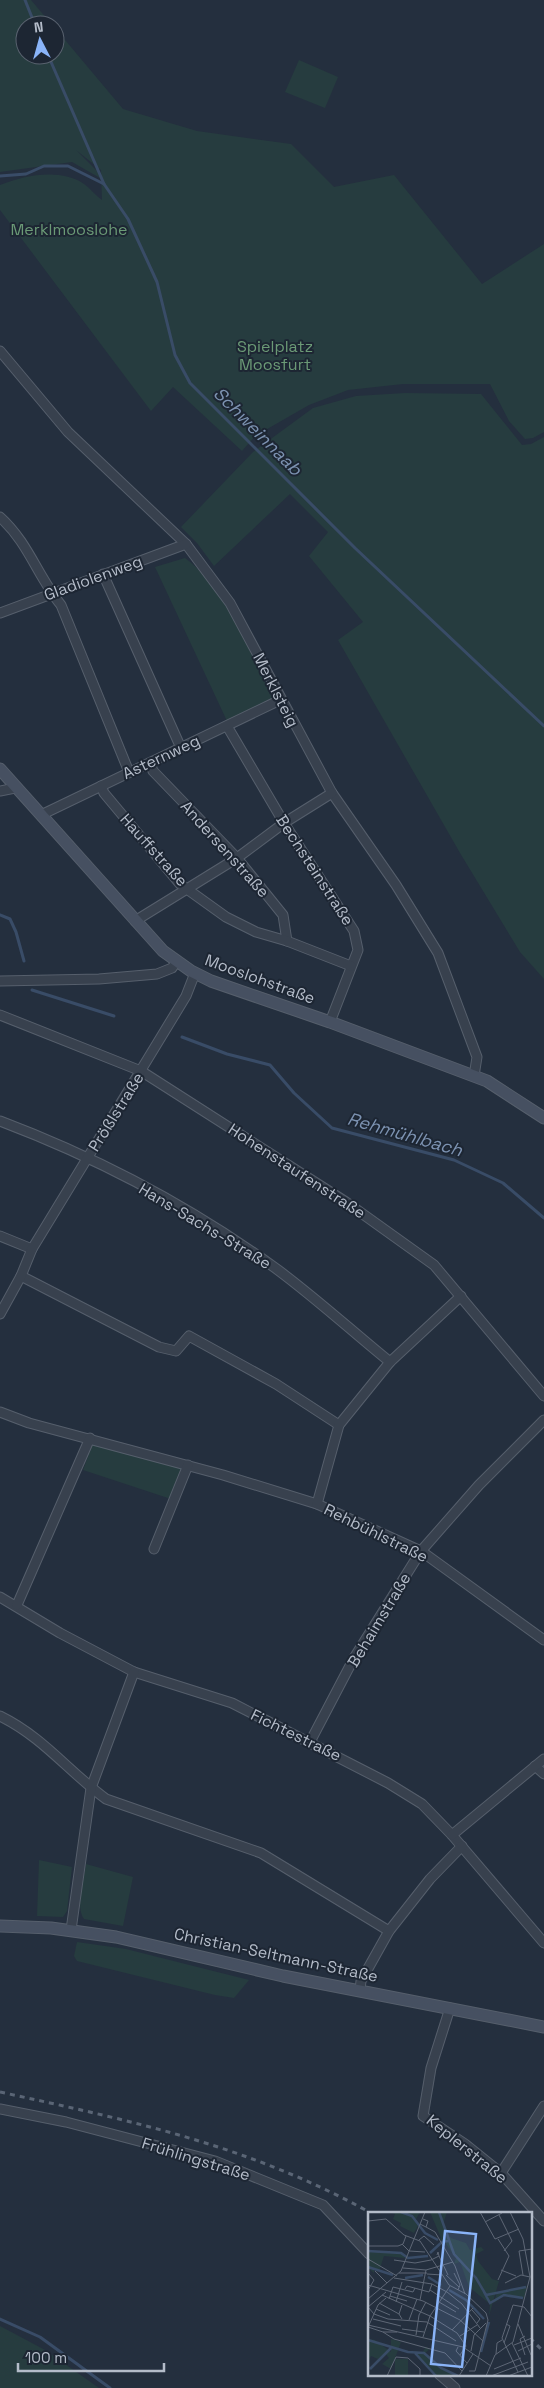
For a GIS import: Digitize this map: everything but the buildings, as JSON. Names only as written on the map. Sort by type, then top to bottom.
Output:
[{"type":"street","name":"Merklsteig","points":[[0,351],[68,432],[186,544],[230,603],[280,700],[332,792],[396,885],[438,952],[477,1057],[474,1076]]},
{"type":"street","points":[[0,517],[14,530],[34,560],[51,593],[61,605],[129,772]]},
{"type":"street","name":"Gladiolenweg","points":[[0,612],[186,544]]},
{"type":"street","points":[[103,574],[181,748]]},
{"type":"street","name":"Asternweg","points":[[41,815],[280,700]]},
{"type":"street","name":"Bechsteinstraße","points":[[227,726],[284,823],[354,931],[358,950],[330,1022]]},
{"type":"street","name":"Andersenstraße","points":[[150,763],[153,771],[237,858],[283,915],[287,941]]},
{"type":"street","name":"Mooslohstraße","points":[[0,769],[15,788],[163,951],[195,973],[212,981],[330,1022],[474,1076],[487,1082],[544,1118]]},
{"type":"street","name":"Hauffstraße","points":[[101,786],[104,793],[180,884],[232,920],[256,932],[287,941],[351,966]]},
{"type":"street","points":[[0,791],[15,788]]},
{"type":"street","points":[[135,921],[237,858],[284,823],[332,792]]},
{"type":"street","points":[[0,981],[99,979],[157,974],[172,968],[177,961]]},
{"type":"street","name":"Prößlstraße","points":[[0,1314],[21,1276],[32,1249],[186,996],[195,973]]},
{"type":"street","name":"Hohenstaufenstraße","points":[[0,1015],[141,1071],[346,1202],[434,1265],[544,1396]]},
{"type":"street","name":"Hans-Sachs-Straße","points":[[0,1121],[50,1140],[87,1157],[196,1216],[278,1270],[390,1362]]},
{"type":"street","points":[[0,1236],[32,1249]]},
{"type":"street","points":[[21,1276],[160,1347],[176,1351],[189,1336],[276,1384],[339,1425]]},
{"type":"street","points":[[317,1504],[339,1425],[390,1362],[461,1296]]},
{"type":"street","name":"Rehbühlstraße","points":[[0,1412],[29,1423],[188,1465],[317,1504],[421,1551],[544,1640]]},
{"type":"street","name":"Behaimstraße","points":[[310,1742],[354,1658],[421,1551],[479,1485],[544,1420]]},
{"type":"street","points":[[17,1605],[90,1438]]},
{"type":"street","points":[[154,1549],[188,1465]]},
{"type":"street","name":"Fichtestraße","points":[[0,1597],[17,1605],[60,1633],[134,1672],[232,1703],[380,1778],[422,1804],[462,1846],[544,1943]]},
{"type":"street","points":[[71,1930],[91,1788],[134,1672]]},
{"type":"street","points":[[0,1716],[41,1740],[91,1788],[106,1799],[261,1854],[388,1931]]},
{"type":"street","points":[[452,1835],[544,1759]]},
{"type":"street","points":[[535,1766],[544,1774]]},
{"type":"street","points":[[360,1990],[361,1982],[388,1931],[430,1879],[462,1846]]},
{"type":"street","name":"Christian-Seltmann-Straße","points":[[0,1926],[71,1930],[116,1937],[283,1976],[544,2027]]},
{"type":"street","name":"Keplerstraße","points":[[450,2008],[431,2068],[423,2116],[465,2144],[501,2174],[544,2221]]},
{"type":"street","points":[[501,2174],[544,2106]]},
{"type":"street","name":"Frühlingstraße","points":[[0,2109],[66,2122],[215,2161],[323,2205],[368,2253]]},
{"type":"street","points":[[441,2376],[455,2388]]},
{"type":"green space","points":[[0,0],[31,0],[44,15],[15,15],[15,65],[65,65],[65,40],[123,109],[197,131],[291,144],[334,187],[394,175],[482,284],[544,244],[544,432],[533,438],[525,439],[509,421],[490,384],[403,384],[348,390],[309,405],[255,436],[242,451],[173,387],[151,411],[0,210],[0,185],[32,176],[54,175],[75,179],[84,184],[102,200],[101,170],[76,150],[98,172],[100,178],[72,162],[0,172]]},
{"type":"green space","points":[[299,60],[338,77],[325,108],[285,92]]},
{"type":"green space","points":[[405,393],[481,394],[522,445],[531,444],[544,437],[544,979],[520,952],[460,853],[338,640],[363,622],[309,556],[328,532],[290,494],[214,566],[197,543],[181,527],[253,452],[313,408],[356,396]]},
{"type":"green space","points":[[185,558],[212,585],[224,603],[246,643],[272,698],[227,721],[155,567]]},
{"type":"green space","points":[[93,1443],[182,1469],[171,1499],[83,1470]]},
{"type":"green space","points":[[39,1860],[72,1867],[67,1911],[63,1917],[37,1916]]},
{"type":"green space","points":[[86,1864],[133,1877],[123,1926],[84,1919],[81,1914],[80,1900]]},
{"type":"green space","points":[[77,1942],[126,1949],[249,1980],[234,1998],[215,1995],[77,1961],[74,1956]]},
{"type":"green space","points":[[0,2326],[45,2350],[99,2388],[0,2388]]},
{"type":"waterway","points":[[25,0],[31,15]]},
{"type":"waterway","points":[[52,65],[104,184]]},
{"type":"waterway","name":"Schweinnaab","points":[[0,176],[26,174],[44,166],[68,166],[104,184],[128,219],[157,282],[175,355],[190,383],[355,548],[544,726]]},
{"type":"waterway","name":"Rehmühlbach","points":[[0,915],[10,919],[16,932],[24,961]]},
{"type":"waterway","name":"Rehmühlbach","points":[[32,990],[114,1016]]},
{"type":"waterway","name":"Rehmühlbach","points":[[182,1037],[227,1054],[270,1065],[294,1093],[332,1128],[454,1160],[503,1183],[544,1218]]},
{"type":"waterway","points":[[0,2319],[40,2337],[110,2388]]},
{"type":"railway","points":[[0,2092],[144,2125],[190,2138],[281,2170],[369,2212]]},
{"type":"railway","points":[[532,2340],[544,2352]]},
{"type":"park label","name":"Merklmooslohe","points":[[69,229]]},
{"type":"park label","name":"Spielplatz Moosfurt","points":[[275,355]]}]
